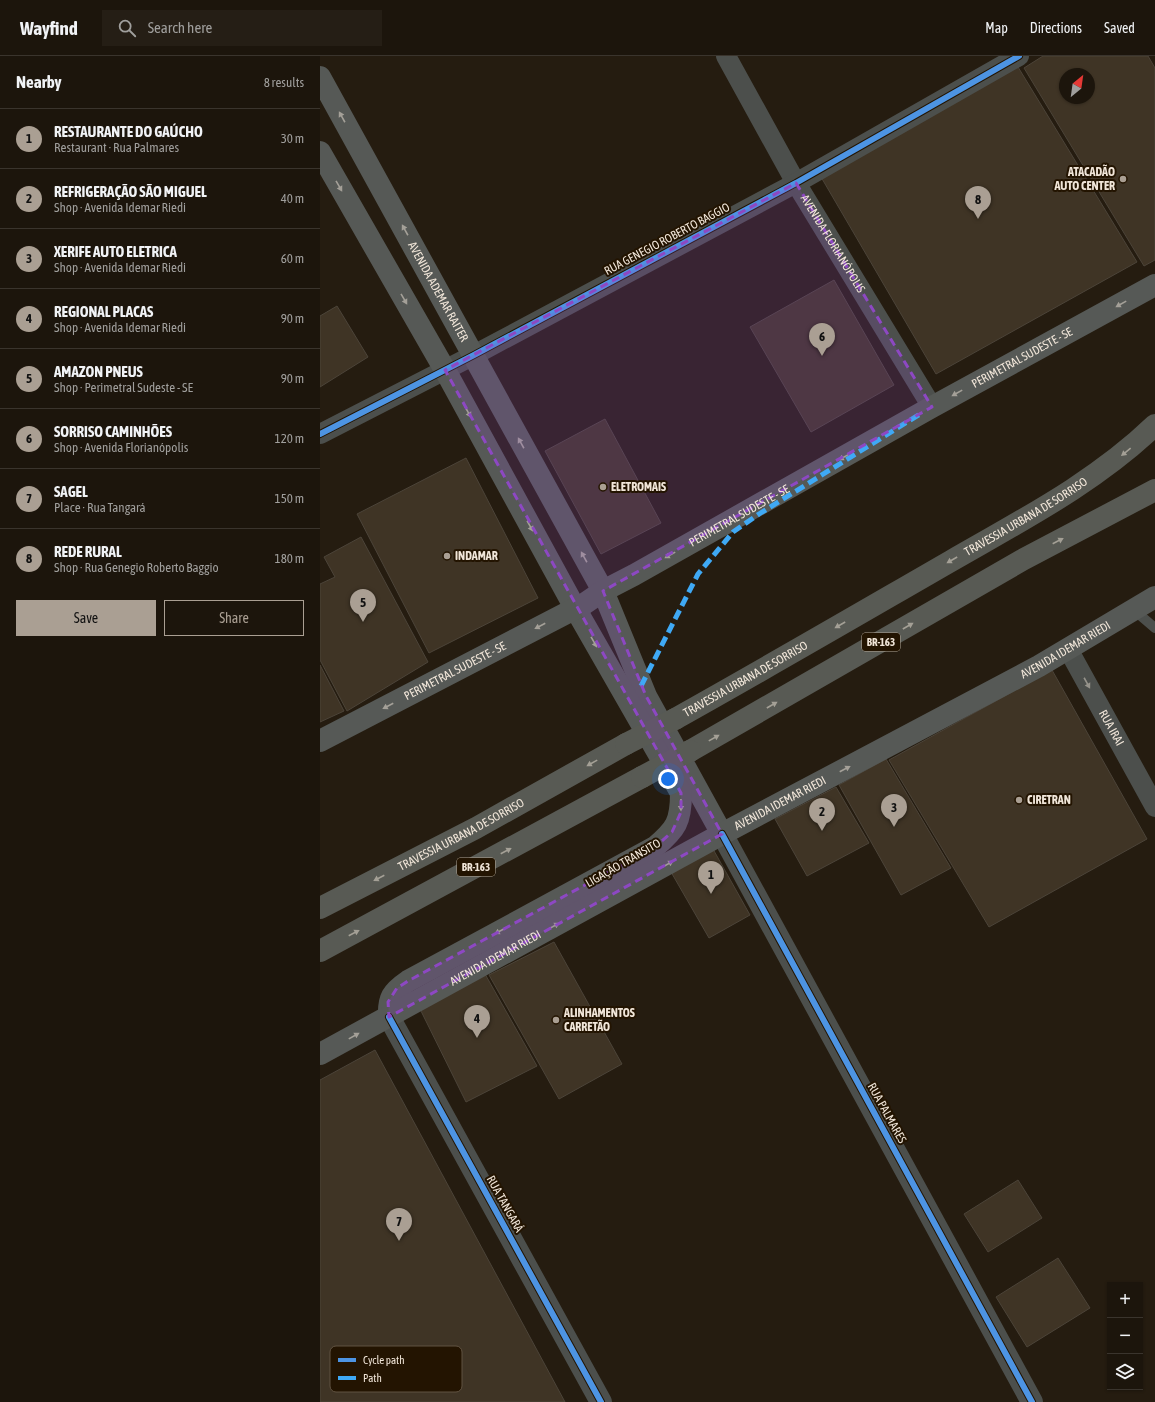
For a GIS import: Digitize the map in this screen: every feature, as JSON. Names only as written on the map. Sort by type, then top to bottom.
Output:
[{"type":"highway","name":"TRAVESSIA URBANA DE SORRISO","points":[[320,908],[476,828],[626,744],[675,719],[1010,527],[1091,478],[1117,459],[1155,425]]},
{"type":"highway","name":"BR-163","points":[[320,951],[690,751],[1024,559],[1155,490]]},
{"type":"main road","name":"AVENIDA ADEMAR RAITER","points":[[320,77],[603,591],[646,696],[722,834]]},
{"type":"main road","points":[[320,152],[445,370],[575,608]]},
{"type":"main road","name":"PERIMETRAL SUDESTE - SE","points":[[320,741],[575,608],[932,407],[1155,286]]},
{"type":"main road","name":"AVENIDA IDEMAR RIEDI","points":[[320,1054],[722,834],[1017,678],[1155,597]]},
{"type":"main road","name":"LIGAÇÃO TRANSITO","points":[[389,1017],[388,1002],[397,988],[408,980],[655,847],[672,832],[681,812],[681,793],[575,608]]},
{"type":"street","name":"AVENIDA FLORIANÓPOLIS","points":[[726,56],[796,182],[932,407]]},
{"type":"street","name":"RUA GENEGIO ROBERTO BAGGIO","points":[[320,434],[474,355],[796,182],[1019,56]]},
{"type":"street","name":"RUA IRAI","points":[[1068,649],[1155,807]]},
{"type":"street","name":"RUA PALMARES","points":[[722,834],[1032,1402]]},
{"type":"street","name":"RUA TANGARÁ","points":[[389,1017],[602,1402]]},
{"type":"lane","points":[[1134,610],[1155,628]]},
{"type":"highlighted area","points":[[796,183],[932,407],[603,591],[646,696],[722,834],[389,1017],[388,1002],[397,988],[655,847],[672,832],[681,812],[681,793],[445,370]]},
{"type":"building","name":"ATACADÃO AUTO CENTER","points":[[1043,56],[1148,56],[1155,68],[1155,260],[1144,266],[1024,68]]},
{"type":"building","points":[[1018,67],[1137,262],[936,374],[821,177]]},
{"type":"building","points":[[834,280],[894,385],[811,432],[750,327]]},
{"type":"building","points":[[337,306],[368,357],[320,387],[320,316]]},
{"type":"building","name":"ELETROMAIS","points":[[605,419],[661,523],[601,554],[545,451]]},
{"type":"building","name":"INDAMAR","points":[[466,458],[538,598],[429,653],[357,514]]},
{"type":"building","points":[[361,537],[428,662],[347,711],[320,660],[320,584],[335,577],[324,557]]},
{"type":"building","points":[[320,665],[344,711],[320,722]]},
{"type":"building","name":"CIRETRAN","points":[[1052,670],[1147,839],[989,927],[889,760]]},
{"type":"building","points":[[886,759],[951,868],[901,895],[839,785]]},
{"type":"building","points":[[836,787],[869,843],[807,876],[775,819]]},
{"type":"building","points":[[713,849],[750,915],[709,938],[671,872]]},
{"type":"building","name":"ALINHAMENTOS CARRETÃO","points":[[554,942],[622,1064],[559,1099],[489,975]]},
{"type":"building","points":[[485,974],[537,1066],[466,1102],[420,1009]]},
{"type":"building","points":[[375,1050],[565,1402],[320,1402],[320,1080]]},
{"type":"building","points":[[1018,1180],[1042,1218],[988,1252],[964,1214]]},
{"type":"building","points":[[1058,1258],[1090,1308],[1027,1347],[996,1297]]},
{"type":"marked path","points":[[641,686],[698,574],[733,532],[759,514],[920,414]]},
{"type":"cycle path","points":[[320,434],[474,355],[796,183],[1019,56]]},
{"type":"cycle path","points":[[722,834],[1032,1402]]},
{"type":"cycle path","points":[[389,1017],[601,1402]]},
{"type":"place","name":"ATACADÃO AUTO CENTER","points":[[1123,179]]},
{"type":"place","name":"REDE RURAL","points":[[978,219]]},
{"type":"place","name":"SORRISO CAMINHÕES","points":[[822,356]]},
{"type":"place","name":"ELETROMAIS","points":[[603,487]]},
{"type":"place","name":"INDAMAR","points":[[447,556]]},
{"type":"place","name":"AMAZON PNEUS","points":[[363,622]]},
{"type":"place","name":"CIRETRAN","points":[[1019,800]]},
{"type":"place","name":"XERIFE AUTO ELETRICA","points":[[894,827]]},
{"type":"place","name":"REFRIGERAÇÃO SÃO MIGUEL","points":[[822,831]]},
{"type":"place","name":"RESTAURANTE DO GAÚCHO","points":[[711,894]]},
{"type":"place","name":"ALINHAMENTOS CARRETÃO","points":[[556,1020]]},
{"type":"place","name":"REGIONAL PLACAS","points":[[477,1038]]},
{"type":"place","name":"SAGEL","points":[[399,1241]]}]
